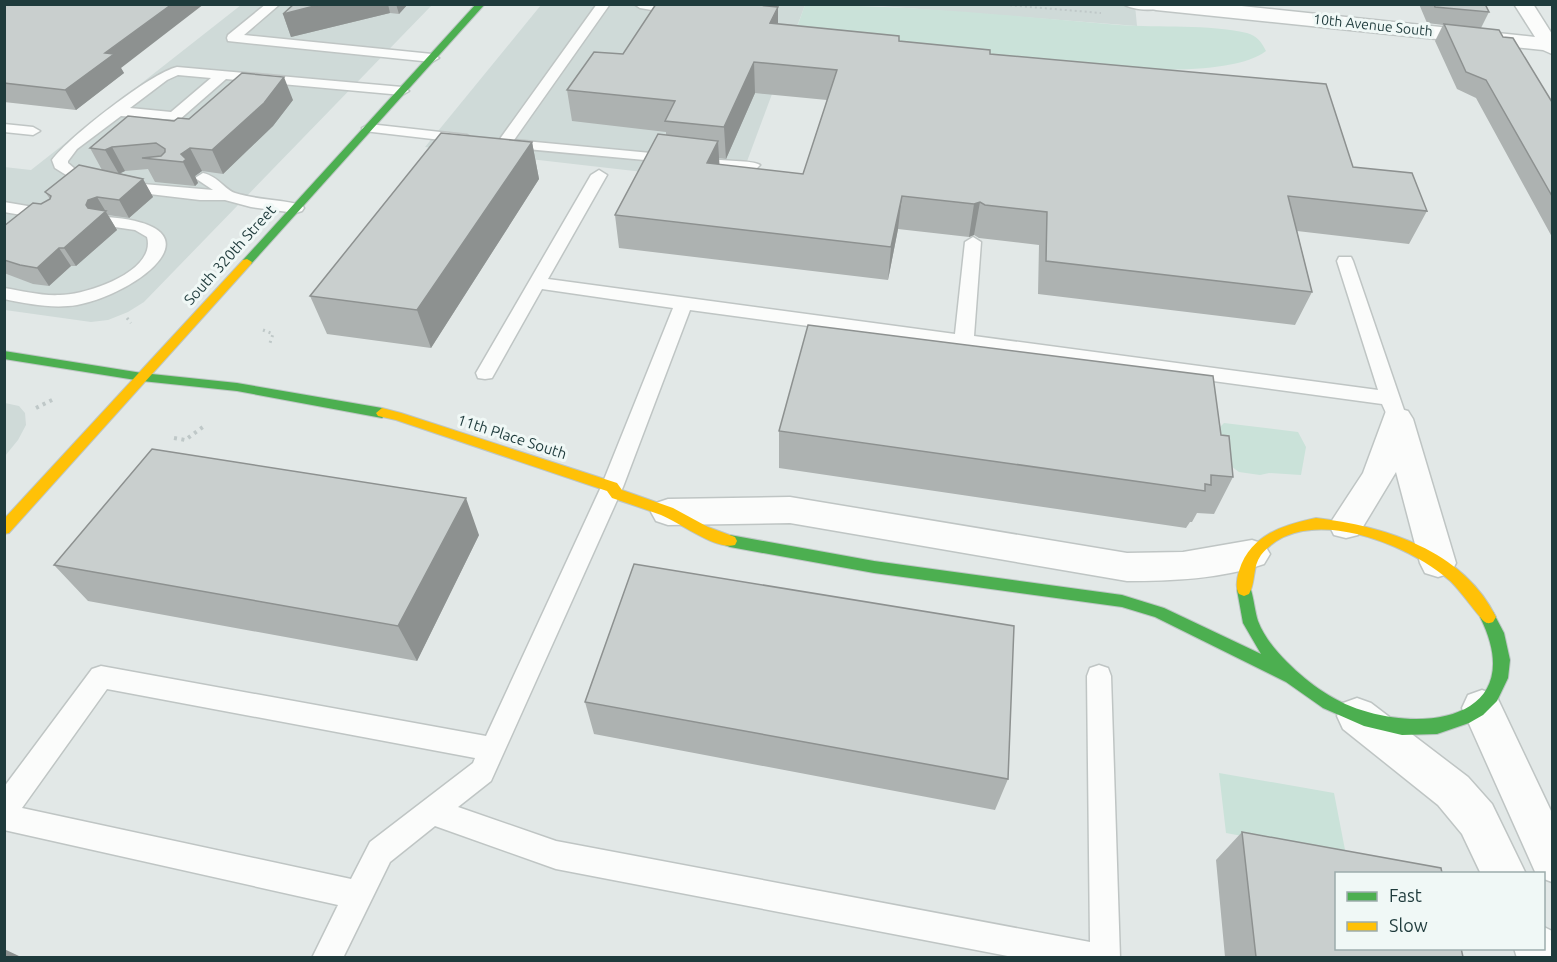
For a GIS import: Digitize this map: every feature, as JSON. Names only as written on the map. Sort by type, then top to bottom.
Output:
[{"type":"street","name":"South 320th Street","points":[[4,529],[481,4]]},
{"type":"street","points":[[1523,4],[1552,46]]},
{"type":"street","name":"10th Avenue South","points":[[1157,5],[1347,22],[1552,46]]},
{"type":"street","name":"11th Place South","points":[[4,355],[142,377],[237,387],[397,416],[612,487],[617,494],[668,512],[703,531],[738,543],[874,567],[1122,601],[1159,612],[1292,678]]},
{"type":"street","points":[[1346,525],[1378,476],[1393,408]]},
{"type":"street","points":[[1393,408],[1438,563]]},
{"type":"street","points":[[668,512],[790,510],[1127,567],[1183,566],[1252,554]]},
{"type":"street","points":[[1316,523],[1346,525],[1378,532],[1409,545],[1438,563],[1464,585],[1485,610],[1497,638],[1502,664],[1497,688],[1482,708],[1460,722],[1429,728],[1394,726],[1357,716],[1322,700],[1292,678],[1267,652],[1251,625],[1243,599],[1243,574],[1252,554],[1268,538],[1290,528],[1316,523]]},
{"type":"street","points":[[1482,708],[1552,860]]},
{"type":"street","points":[[1357,716],[1453,791],[1477,819],[1504,872]]},
{"type":"lane","points":[[274,4],[232,38],[432,58]]},
{"type":"lane","points":[[494,142],[604,4]]},
{"type":"lane","points":[[640,4],[696,14]]},
{"type":"lane","points":[[1129,4],[1157,5]]},
{"type":"lane","points":[[296,208],[251,202],[225,195],[200,195],[141,188],[112,179],[71,173],[60,165],[60,160],[72,146],[169,73],[184,70],[402,91]]},
{"type":"lane","points":[[118,111],[174,117],[224,74]]},
{"type":"lane","points":[[4,128],[33,131]]},
{"type":"lane","points":[[369,128],[735,167],[752,165]]},
{"type":"lane","points":[[112,179],[159,174]]},
{"type":"lane","points":[[485,373],[598,175]]},
{"type":"lane","points":[[203,178],[214,183],[225,195]]},
{"type":"lane","points":[[4,207],[52,215]]},
{"type":"lane","points":[[4,293],[47,301],[80,299],[117,286],[137,274],[150,262],[156,251],[157,241],[153,233],[146,228],[107,222]]},
{"type":"lane","points":[[964,341],[973,242]]},
{"type":"lane","points":[[536,284],[964,341],[1393,408],[1345,261]]},
{"type":"lane","points":[[327,957],[380,852],[482,772],[612,487],[684,304]]},
{"type":"lane","points":[[1099,676],[1105,957]]},
{"type":"lane","points":[[4,810],[101,677],[493,749]]},
{"type":"lane","points":[[431,811],[556,855],[1098,957]]},
{"type":"lane","points":[[4,817],[359,895]]},
{"type":"path","points":[[974,4],[1111,14]]},
{"type":"path","points":[[127,318],[130,322]]},
{"type":"path","points":[[263,330],[273,334],[269,346]]},
{"type":"path","points":[[36,408],[54,399]]},
{"type":"path","points":[[174,438],[185,440],[203,427]]},
{"type":"shaded area","points":[[241,5],[432,5],[144,302],[108,320],[91,322],[5,310],[4,167],[31,170]]},
{"type":"shaded area","points":[[541,5],[805,5],[739,183],[425,147]]},
{"type":"shaded area","points":[[868,5],[1135,5],[1137,26]]},
{"type":"shaded area","points":[[5,403],[19,406],[25,413],[26,425],[5,456]]},
{"type":"green space","points":[[805,5],[923,9],[1119,25],[1217,28],[1250,34],[1258,39],[1266,51],[1232,64],[1179,70],[1040,63],[796,30]]},
{"type":"green space","points":[[1224,423],[1298,432],[1306,447],[1301,475],[1269,473],[1260,475],[1239,472],[1216,455],[1213,434]]},
{"type":"green space","points":[[1219,773],[1334,793],[1346,855],[1226,833]]},
{"type":"building","points":[[4,4],[172,4],[105,53],[114,54],[65,90],[4,83]]},
{"type":"building","points":[[294,4],[322,4],[283,14]]},
{"type":"building","points":[[656,4],[748,4],[778,7],[770,23],[899,36],[899,41],[990,50],[990,54],[1326,84],[1353,167],[1412,173],[1427,211],[1288,196],[1312,292],[1046,261],[1047,212],[985,205],[980,202],[974,204],[902,196],[891,247],[615,215],[658,134],[718,141],[707,163],[803,174],[837,70],[754,62],[724,127],[665,121],[675,101],[567,90],[594,52],[623,54]]},
{"type":"building","points":[[1434,4],[1485,4],[1489,12],[1435,7]]},
{"type":"building","points":[[1444,24],[1499,30],[1503,37],[1513,38],[1552,102],[1552,196],[1486,80],[1466,72]]},
{"type":"building","points":[[242,73],[284,77],[264,103],[212,150],[190,148],[181,154],[186,159],[183,162],[142,158],[161,156],[165,152],[165,149],[156,143],[112,147],[105,150],[90,148],[128,116],[174,121],[178,118],[189,119]]},
{"type":"building","points":[[441,133],[532,142],[417,310],[310,296]]},
{"type":"building","points":[[79,165],[143,179],[119,200],[97,197],[88,200],[86,205],[88,208],[106,211],[37,268],[4,260],[4,226],[33,203],[41,204],[50,199],[51,196],[45,192]]},
{"type":"building","points":[[808,325],[1213,376],[1221,435],[1229,436],[1233,477],[1211,475],[1211,485],[1205,484],[1205,491],[779,431]]},
{"type":"building","points":[[152,449],[466,498],[398,626],[54,565]]},
{"type":"building","points":[[634,564],[1014,626],[1008,779],[585,702]]},
{"type":"building","points":[[1242,832],[1441,868],[1442,872],[1335,872],[1335,950],[1461,950],[1463,957],[1256,957]]},
{"type":"traffic: fast","points":[[247,262],[481,4]]},
{"type":"traffic: fast","points":[[4,355],[142,377],[237,387],[382,413]]},
{"type":"traffic: fast","points":[[730,541],[874,567],[1122,601],[1159,612],[1292,677]]},
{"type":"traffic: fast","points":[[1244,590],[1251,623],[1269,654],[1296,681],[1328,703],[1364,719],[1402,727],[1437,727],[1469,716],[1489,700],[1500,678],[1502,660],[1499,642],[1488,617]]},
{"type":"traffic: slow","points":[[4,529],[247,262]]},
{"type":"traffic: slow","points":[[382,413],[612,487],[617,494],[668,512],[703,531],[730,541]]},
{"type":"traffic: slow","points":[[1316,523],[1366,532],[1414,549],[1456,577],[1473,595],[1488,617]]},
{"type":"traffic: slow","points":[[1244,590],[1245,574],[1250,561],[1265,542],[1288,530],[1316,523]]}]
